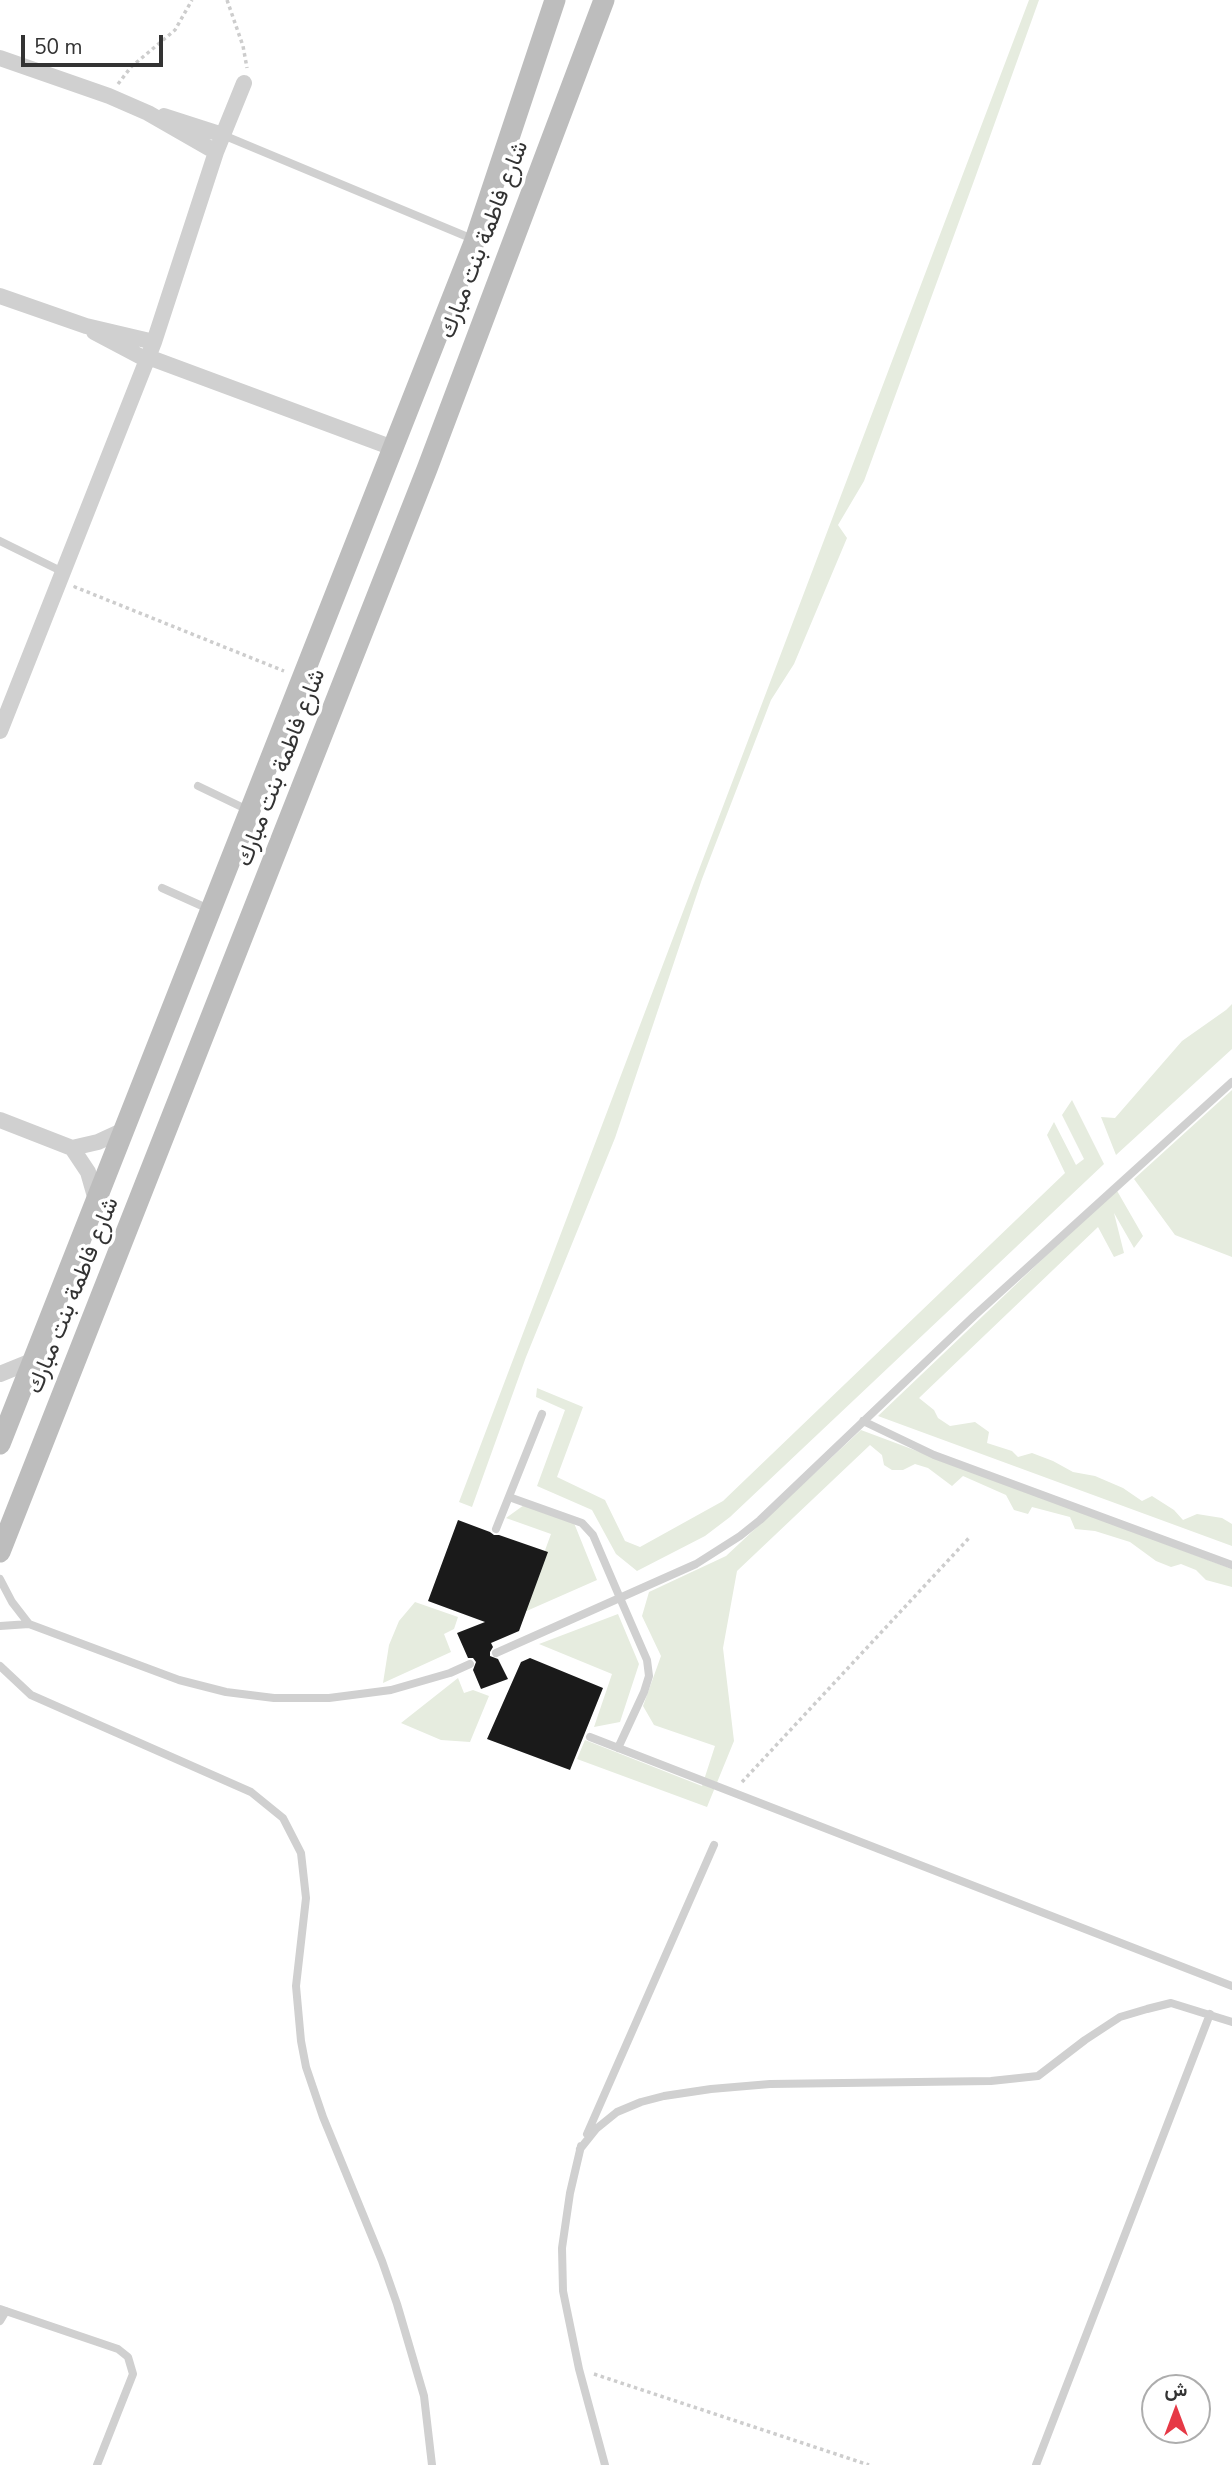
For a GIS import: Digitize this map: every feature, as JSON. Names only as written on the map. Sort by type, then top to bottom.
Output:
[{"type":"street","name":"شارع فاطمة بنت مبارك","points":[[0,1444],[4,1414],[32,1361],[475,240],[555,0]]},
{"type":"street","name":"شارع فاطمة بنت مبارك","points":[[0,1552],[427,469],[604,0]]},
{"type":"street","points":[[0,58],[109,96],[148,113],[216,152]]},
{"type":"street","points":[[0,731],[150,353],[216,152],[244,83]]},
{"type":"street","points":[[148,113],[223,135]]},
{"type":"street","points":[[0,296],[86,326],[108,330],[150,353],[393,448]]},
{"type":"street","points":[[0,1120],[72,1148],[99,1142],[124,1130]]},
{"type":"street","points":[[72,1148],[88,1172],[96,1200]]},
{"type":"street","points":[[0,1374],[32,1361]]},
{"type":"lane","points":[[223,135],[475,240]]},
{"type":"lane","points":[[0,541],[63,572]]},
{"type":"lane","points":[[198,786],[250,811]]},
{"type":"lane","points":[[162,888],[211,910]]},
{"type":"lane","points":[[496,1653],[696,1564],[740,1536],[1009,1283],[1232,1082]]},
{"type":"lane","points":[[496,1529],[542,1414]]},
{"type":"lane","points":[[863,1421],[934,1455],[1232,1565]]},
{"type":"lane","points":[[509,1497],[582,1522],[593,1535],[647,1660],[649,1676],[618,1748]]},
{"type":"lane","points":[[0,1579],[12,1602],[29,1624]]},
{"type":"lane","points":[[0,1626],[29,1624],[179,1680],[226,1692],[274,1698],[329,1698],[370,1693],[421,1682],[470,1664]]},
{"type":"lane","points":[[0,1665],[31,1695],[251,1792],[283,1818],[301,1853],[306,1898],[296,1986],[306,2067],[318,2105],[397,2304],[424,2396],[432,2465]]},
{"type":"lane","points":[[590,1737],[1232,1986]]},
{"type":"lane","points":[[605,2465],[567,2312],[562,2269],[565,2226],[580,2149],[714,1845]]},
{"type":"lane","points":[[580,2149],[596,2129],[617,2112],[664,2096],[770,2084],[992,2081],[1038,2076],[1120,2017],[1171,2003],[1232,2022]]},
{"type":"lane","points":[[1036,2465],[1210,2014]]},
{"type":"lane","points":[[0,2321],[3,2310],[117,2349],[131,2362],[133,2374],[97,2465]]},
{"type":"path","points":[[109,96],[131,67],[175,30],[192,0]]},
{"type":"path","points":[[228,0],[246,58],[244,83]]},
{"type":"path","points":[[63,572],[79,578],[75,587],[302,678]]},
{"type":"path","points":[[733,1791],[969,1538]]},
{"type":"path","points":[[579,2369],[869,2465]]},
{"type":"shaded area","points":[[1029,0],[1039,0],[975,178],[864,481],[838,525],[847,538],[794,664],[771,700],[702,879],[615,1138],[526,1357],[472,1507],[459,1502]]},
{"type":"shaded area","points":[[1232,1004],[1232,1049],[1116,1155],[1101,1117],[1115,1118],[1182,1041]]},
{"type":"shaded area","points":[[1232,1090],[1232,1257],[1175,1235],[1134,1179]]},
{"type":"shaded area","points":[[1072,1100],[1104,1164],[730,1517],[705,1536],[637,1571],[616,1554],[592,1510],[537,1486],[565,1410],[536,1397],[537,1388],[583,1407],[557,1477],[605,1500],[625,1541],[640,1547],[723,1501],[1065,1173],[1047,1135],[1054,1122],[1076,1165],[1084,1159],[1062,1115]]},
{"type":"shaded area","points":[[1116,1189],[1143,1236],[1134,1248],[1114,1213],[1124,1253],[1114,1257],[1098,1227],[919,1398],[934,1410],[938,1418],[950,1426],[975,1422],[989,1432],[987,1443],[1012,1451],[1018,1457],[1032,1453],[1073,1472],[1095,1476],[1123,1488],[1142,1501],[1152,1496],[1174,1510],[1183,1520],[1197,1514],[1222,1518],[1232,1524],[1232,1546],[878,1416]]},
{"type":"shaded area","points":[[861,1430],[1232,1569],[1232,1587],[1206,1580],[1196,1570],[1181,1564],[1171,1567],[1156,1561],[1130,1542],[1095,1531],[1075,1529],[1070,1517],[1032,1507],[1028,1514],[1014,1510],[1006,1495],[963,1476],[952,1486],[928,1468],[915,1464],[903,1470],[892,1470],[884,1465],[882,1455],[870,1445],[737,1571],[723,1648],[734,1741],[707,1807],[577,1759],[585,1740],[702,1786],[715,1746],[654,1725],[643,1706],[661,1656],[642,1616],[649,1592],[726,1556]]},
{"type":"shaded area","points":[[524,1505],[574,1523],[597,1580],[522,1613],[551,1534],[506,1518]]},
{"type":"shaded area","points":[[415,1602],[458,1617],[454,1629],[444,1634],[451,1652],[383,1683],[389,1645],[399,1621]]},
{"type":"shaded area","points":[[618,1614],[639,1664],[620,1722],[594,1727],[612,1674],[539,1644]]},
{"type":"shaded area","points":[[458,1678],[464,1693],[473,1690],[489,1696],[470,1742],[441,1740],[401,1723]]},
{"type":"building","points":[[458,1520],[548,1552],[519,1631],[491,1643],[493,1647],[490,1656],[498,1659],[508,1679],[481,1689],[473,1670],[476,1662],[473,1658],[468,1658],[457,1633],[485,1622],[428,1601]]},
{"type":"building","points":[[530,1658],[603,1688],[570,1770],[487,1739],[521,1662]]}]
